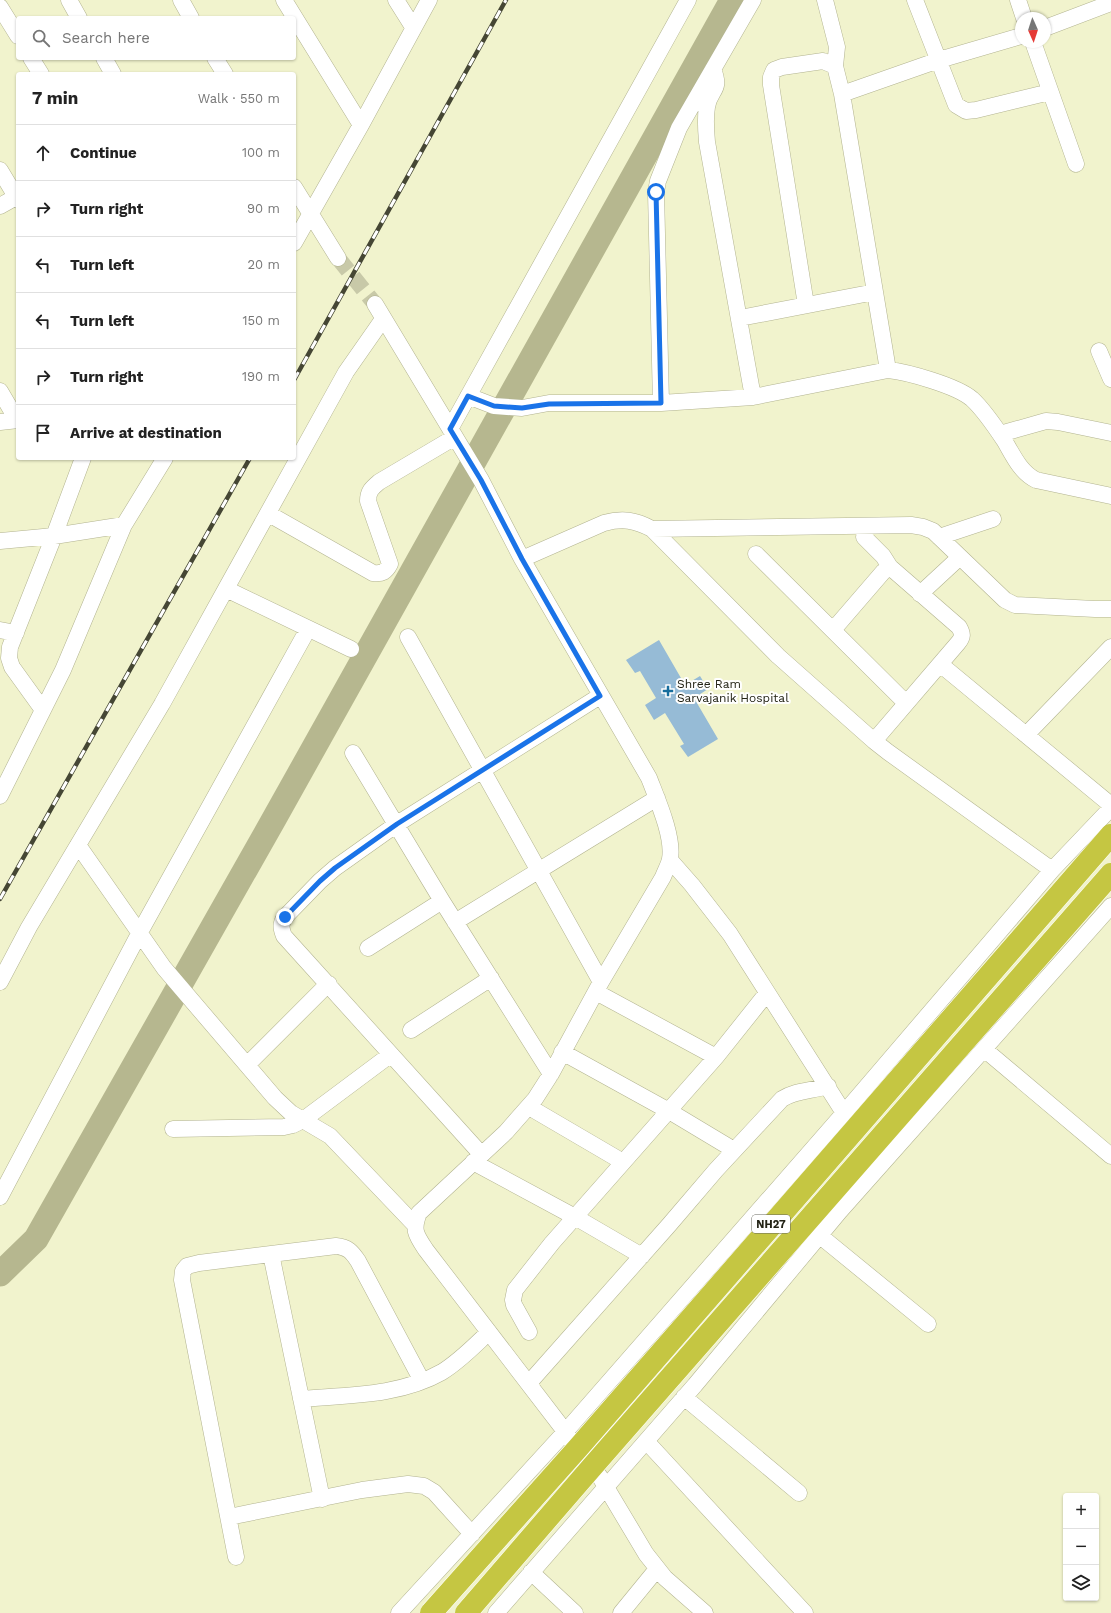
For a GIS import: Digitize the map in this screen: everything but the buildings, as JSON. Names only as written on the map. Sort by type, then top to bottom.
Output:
[{"type":"highway","name":"NH27","points":[[431,1613],[578,1448],[699,1307],[1111,835]]},
{"type":"highway","name":"NH27","points":[[466,1613],[1111,874]]},
{"type":"street","points":[[69,0],[79,16]]},
{"type":"street","points":[[181,0],[190,16]]},
{"type":"street","points":[[284,0],[294,16]]},
{"type":"street","points":[[396,0],[413,27]]},
{"type":"street","points":[[296,239],[361,125],[429,0]]},
{"type":"street","points":[[269,514],[373,573],[381,574],[387,570],[390,564],[368,501],[368,493],[372,487],[379,482],[452,433],[468,396],[688,0]]},
{"type":"street","points":[[661,403],[656,192],[658,181],[679,128],[753,0]]},
{"type":"street","points":[[825,0],[837,47],[835,66],[842,94],[888,370]]},
{"type":"street","points":[[915,0],[956,105],[966,110],[976,110],[1050,92]]},
{"type":"street","points":[[1018,0],[1022,12]]},
{"type":"street","points":[[1051,26],[1111,3]]},
{"type":"street","points":[[0,7],[16,33]]},
{"type":"street","points":[[296,19],[361,125]]},
{"type":"street","points":[[842,94],[939,60],[1015,38]]},
{"type":"street","points":[[1035,48],[1076,164]]},
{"type":"street","points":[[33,60],[40,72]]},
{"type":"street","points":[[105,60],[112,72]]},
{"type":"street","points":[[216,60],[224,72]]},
{"type":"street","points":[[806,305],[772,93],[771,77],[774,70],[782,67],[823,61],[835,66]]},
{"type":"street","points":[[713,69],[717,84],[707,106],[706,135],[753,397]]},
{"type":"street","points":[[0,170],[16,197]]},
{"type":"street","points":[[296,190],[338,258]]},
{"type":"street","points":[[0,206],[16,199]]},
{"type":"street","points":[[740,318],[875,292]]},
{"type":"street","points":[[375,304],[481,480],[522,559],[600,696],[649,778],[657,798],[670,842],[670,860],[663,877],[598,987],[551,1074],[529,1107],[518,1120],[419,1213],[414,1224]]},
{"type":"street","points":[[0,982],[29,927],[152,721],[269,514],[346,372],[384,319]]},
{"type":"street","points":[[1100,351],[1111,379]]},
{"type":"street","points":[[468,396],[494,406],[522,408],[549,404],[661,403],[753,397],[888,370],[911,373],[965,394],[973,400],[1000,434],[1027,476],[1036,480],[1111,496]]},
{"type":"street","points":[[0,391],[16,417]]},
{"type":"street","points":[[0,422],[16,420]]},
{"type":"street","points":[[1000,434],[1046,422],[1058,422],[1111,433]]},
{"type":"street","points":[[43,710],[12,667],[9,658],[10,647],[8,632],[54,536],[82,460]]},
{"type":"street","points":[[0,796],[63,670],[124,525],[163,460]]},
{"type":"street","points":[[939,537],[993,519]]},
{"type":"street","points":[[522,559],[604,523],[618,520],[640,522],[652,529],[778,656],[874,741],[1052,870]]},
{"type":"street","points":[[0,541],[54,536],[124,525]]},
{"type":"street","points":[[652,529],[911,525],[923,527],[933,531],[1006,600],[1015,605],[1111,609]]},
{"type":"street","points":[[864,537],[883,556],[890,566],[959,627],[962,633],[962,638],[958,643],[874,741]]},
{"type":"street","points":[[756,554],[906,703]]},
{"type":"street","points":[[920,594],[960,557]]},
{"type":"street","points":[[833,630],[883,572],[890,566]]},
{"type":"street","points":[[226,589],[350,650]]},
{"type":"street","points":[[0,1197],[140,932],[308,629]]},
{"type":"street","points":[[408,637],[539,870],[598,987],[716,1057]]},
{"type":"street","points":[[1026,735],[1111,647]]},
{"type":"street","points":[[399,1613],[566,1431],[844,1113],[1052,870],[1111,806],[940,664]]},
{"type":"street","points":[[600,696],[397,824],[335,868],[320,881],[285,917],[281,923],[281,929],[284,936],[329,984],[390,1054],[477,1158],[642,1256]]},
{"type":"street","points":[[353,753],[442,901],[551,1074]]},
{"type":"street","points":[[455,922],[657,798]]},
{"type":"street","points":[[78,845],[170,976],[283,1107],[330,1136],[414,1224],[418,1238],[426,1250],[600,1477],[605,1488],[657,1569],[705,1613]]},
{"type":"street","points":[[670,860],[692,885],[730,934],[844,1113]]},
{"type":"street","points":[[368,948],[442,901]]},
{"type":"street","points":[[496,1613],[684,1397],[819,1235],[984,1049],[1108,914]]},
{"type":"street","points":[[411,1030],[490,978]]},
{"type":"street","points":[[247,1066],[329,984]]},
{"type":"street","points":[[529,1332],[516,1309],[513,1300],[514,1294],[552,1243],[716,1057],[767,993]]},
{"type":"street","points":[[984,1049],[1111,1156]]},
{"type":"street","points":[[562,1052],[669,1111],[734,1150]]},
{"type":"street","points":[[173,1129],[284,1127],[293,1125],[303,1120],[390,1054]]},
{"type":"street","points":[[529,1383],[734,1150],[782,1099],[794,1092],[813,1090],[828,1086]]},
{"type":"street","points":[[529,1107],[623,1162]]},
{"type":"street","points":[[819,1235],[928,1324]]},
{"type":"street","points":[[236,1557],[182,1280],[183,1272],[187,1266],[199,1263],[336,1246],[344,1247],[350,1250],[358,1261],[422,1381]]},
{"type":"street","points":[[271,1254],[322,1499]]},
{"type":"street","points":[[301,1399],[385,1392],[422,1381],[442,1372],[458,1360],[489,1332]]},
{"type":"street","points":[[684,1397],[799,1492]]},
{"type":"street","points":[[646,1441],[805,1613]]},
{"type":"street","points":[[229,1517],[362,1490],[408,1484],[424,1486],[434,1492],[472,1534]]},
{"type":"street","points":[[621,1613],[657,1569]]},
{"type":"street","points":[[531,1572],[575,1613]]},
{"type":"waterway","points":[[0,1274],[36,1239],[274,819],[732,0]]},
{"type":"tunnel","points":[[338,258],[375,304]]},
{"type":"railway","points":[[296,376],[506,0]]},
{"type":"railway","points":[[0,899],[249,460]]},
{"type":"place","name":"Shree Ram Sarvajanik Hospital","points":[[668,691]]},
{"type":"route","points":[[285,917],[320,881],[335,868],[397,824],[600,696],[522,559],[481,480],[450,429],[468,396],[494,406],[522,408],[549,404],[661,403],[656,192]]}]
